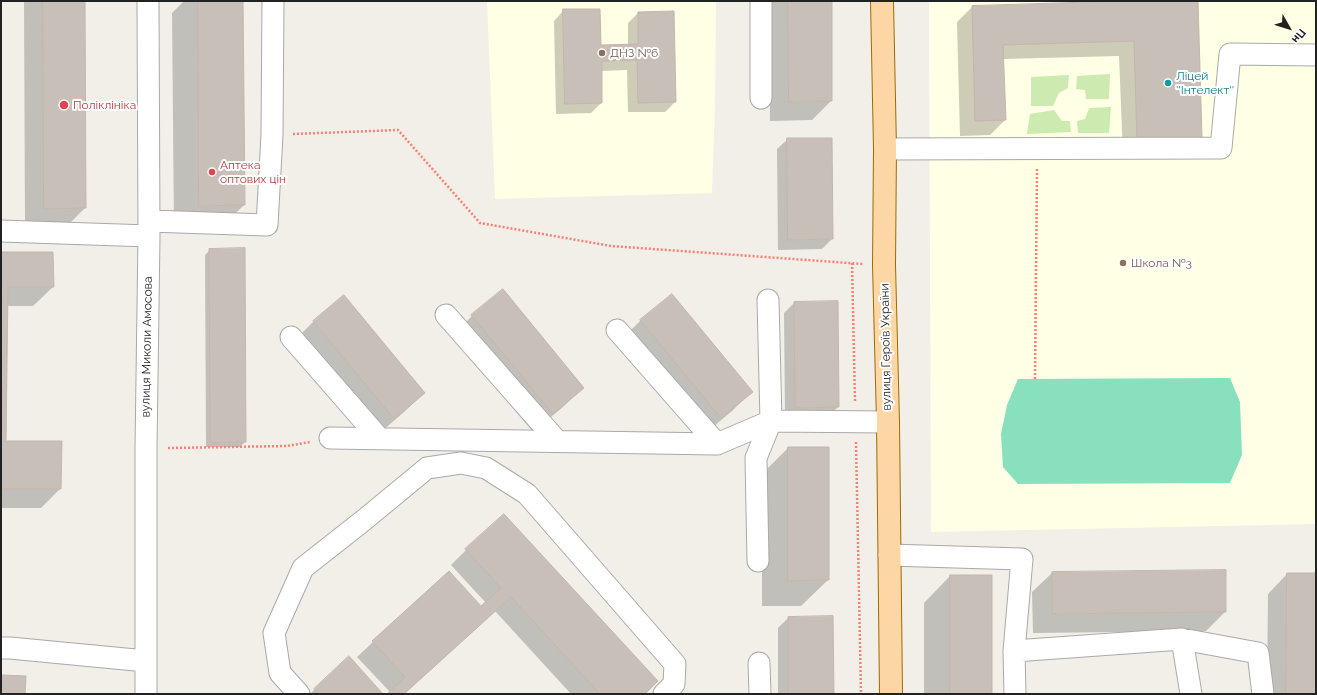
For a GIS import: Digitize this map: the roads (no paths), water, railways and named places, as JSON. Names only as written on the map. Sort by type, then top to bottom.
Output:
[{"type":"main road","name":"вулиця Героїв України","points":[[882,1],[885,149],[884,265],[888,422],[891,694]]},
{"type":"street","name":"вулиця Миколи Амосова","points":[[146,694],[146,448],[149,228],[148,1]]},
{"type":"street","points":[[1,231],[267,225],[272,135],[273,1]]},
{"type":"street","points":[[761,1],[761,98]]},
{"type":"street","points":[[885,149],[1221,148],[1230,54],[1316,55]]},
{"type":"street","points":[[758,560],[756,458],[771,421],[768,300]]},
{"type":"street","points":[[446,315],[557,441]]},
{"type":"street","points":[[617,330],[717,444]]},
{"type":"street","points":[[291,337],[379,438]]},
{"type":"street","points":[[330,438],[717,444],[771,421],[888,422]]},
{"type":"street","points":[[299,694],[280,673],[274,633],[303,568],[427,468],[461,462],[486,468],[527,494],[675,664],[674,684],[664,694]]},
{"type":"street","points":[[889,555],[1022,559],[1014,651],[1015,694]]},
{"type":"street","points":[[1014,651],[1182,639],[1258,653],[1263,694]]},
{"type":"street","points":[[1182,639],[1191,694]]},
{"type":"street","points":[[1,648],[146,662]]},
{"type":"street","points":[[759,663],[760,694]]},
{"type":"place","name":"ДНЗ №6","points":[[602,53]]},
{"type":"place","name":"Ліцей ''Інтелект''","points":[[1168,83]]},
{"type":"place","name":"Поліклініка","points":[[64,105]]},
{"type":"place","name":"Аптека оптових цін","points":[[212,172]]},
{"type":"place","name":"Школа №3","points":[[1123,263]]}]
